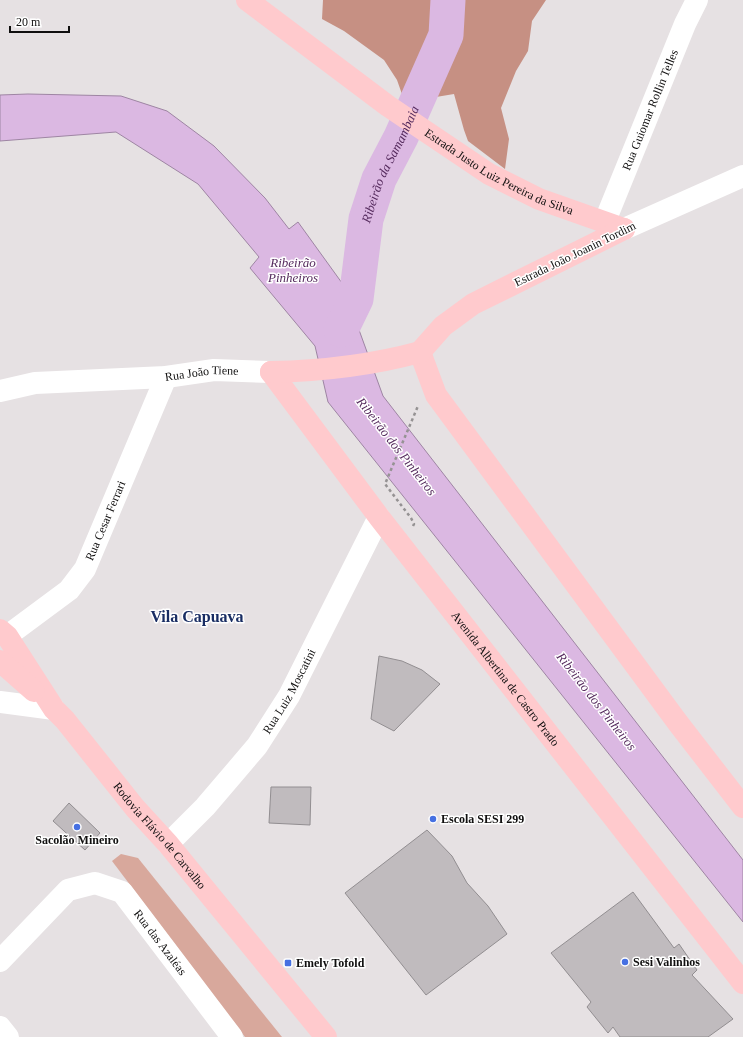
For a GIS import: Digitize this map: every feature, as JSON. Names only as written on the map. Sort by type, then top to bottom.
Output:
[{"type":"main road","name":"Estrada Justo Luiz Pereira da Silva","points":[[247,0],[388,106],[496,178],[539,199],[615,225]]},
{"type":"main road","name":"Estrada João Joanin Tordim","points":[[411,355],[443,326],[473,304],[615,225]]},
{"type":"main road","name":"Rua João Tiene","points":[[271,372],[302,371],[356,365],[411,355]]},
{"type":"main road","points":[[411,355],[436,395],[678,723],[743,807]]},
{"type":"main road","name":"Avenida Albertina de Castro Prado","points":[[271,372],[380,517],[743,983]]},
{"type":"main road","name":"Rodovia Flávio de Carvalho","points":[[2,635],[54,709],[65,720],[135,808],[168,844],[326,1037]]},
{"type":"main road","points":[[0,661],[54,709]]},
{"type":"street","name":"Rua Guiomar Rollin Telles","points":[[615,225],[685,24],[697,0]]},
{"type":"street","name":"Estrada João Joanin Tordim","points":[[615,225],[743,176]]},
{"type":"street","name":"Rua João Tiene","points":[[0,391],[35,382],[166,377],[214,370],[271,372]]},
{"type":"street","name":"Rua Cesar Ferrari","points":[[2,635],[69,590],[85,569],[166,377]]},
{"type":"street","name":"Rua Luiz Moscatini","points":[[168,844],[205,807],[257,746],[285,702],[380,517]]},
{"type":"street","points":[[0,702],[54,709]]},
{"type":"street","name":"Rua das Azaléas","points":[[0,961],[68,890],[95,883],[122,892],[232,1037]]},
{"type":"street","points":[[0,1027],[8,1037]]},
{"type":"path","points":[[385,484],[418,407],[418,402]]},
{"type":"shaded area","points":[[323,0],[546,0],[532,21],[528,51],[516,71],[501,108],[509,139],[505,169],[468,141],[454,94],[436,97],[409,114],[397,80],[384,60],[344,31],[322,19]]},
{"type":"shaded area","points":[[121,854],[138,858],[282,1037],[245,1037],[112,861]]},
{"type":"water","name":"Ribeirão Pinheiros","points":[[28,94],[121,96],[167,111],[214,146],[265,198],[289,229],[298,222],[342,283],[383,396],[743,860],[743,922],[328,402],[315,346],[250,268],[259,257],[198,184],[116,132],[0,141],[0,95]]},
{"type":"building","points":[[379,656],[402,661],[422,670],[440,684],[394,731],[371,719]]},
{"type":"building","points":[[271,787],[311,787],[310,825],[269,823]]},
{"type":"building","name":"Sacolão Mineiro","points":[[69,803],[100,833],[85,850],[53,821]]},
{"type":"building","points":[[427,830],[452,856],[467,883],[488,906],[507,934],[426,995],[345,893]]},
{"type":"building","name":"Sesi Valinhos","points":[[633,892],[674,948],[679,944],[697,970],[692,975],[733,1019],[708,1037],[620,1037],[613,1027],[608,1033],[587,1007],[591,1002],[551,953]]},
{"type":"waterway","name":"Ribeirão da Samambaia","points":[[341,330],[356,299],[366,219],[379,179],[401,137],[446,35],[448,0]]},
{"type":"place","name":"Escola SESI 299","points":[[433,819]]},
{"type":"place","name":"Sacolão Mineiro","points":[[77,827]]},
{"type":"place","name":"Sesi Valinhos","points":[[625,962]]},
{"type":"place","name":"Emely Tofold","points":[[288,963]]},
{"type":"district","name":"Vila Capuava","points":[[197,616]]},
{"type":"water label","name":"Ribeirão dos Pinheiros","points":[[397,446]]},
{"type":"water label","name":"Ribeirão dos Pinheiros","points":[[597,701]]}]
